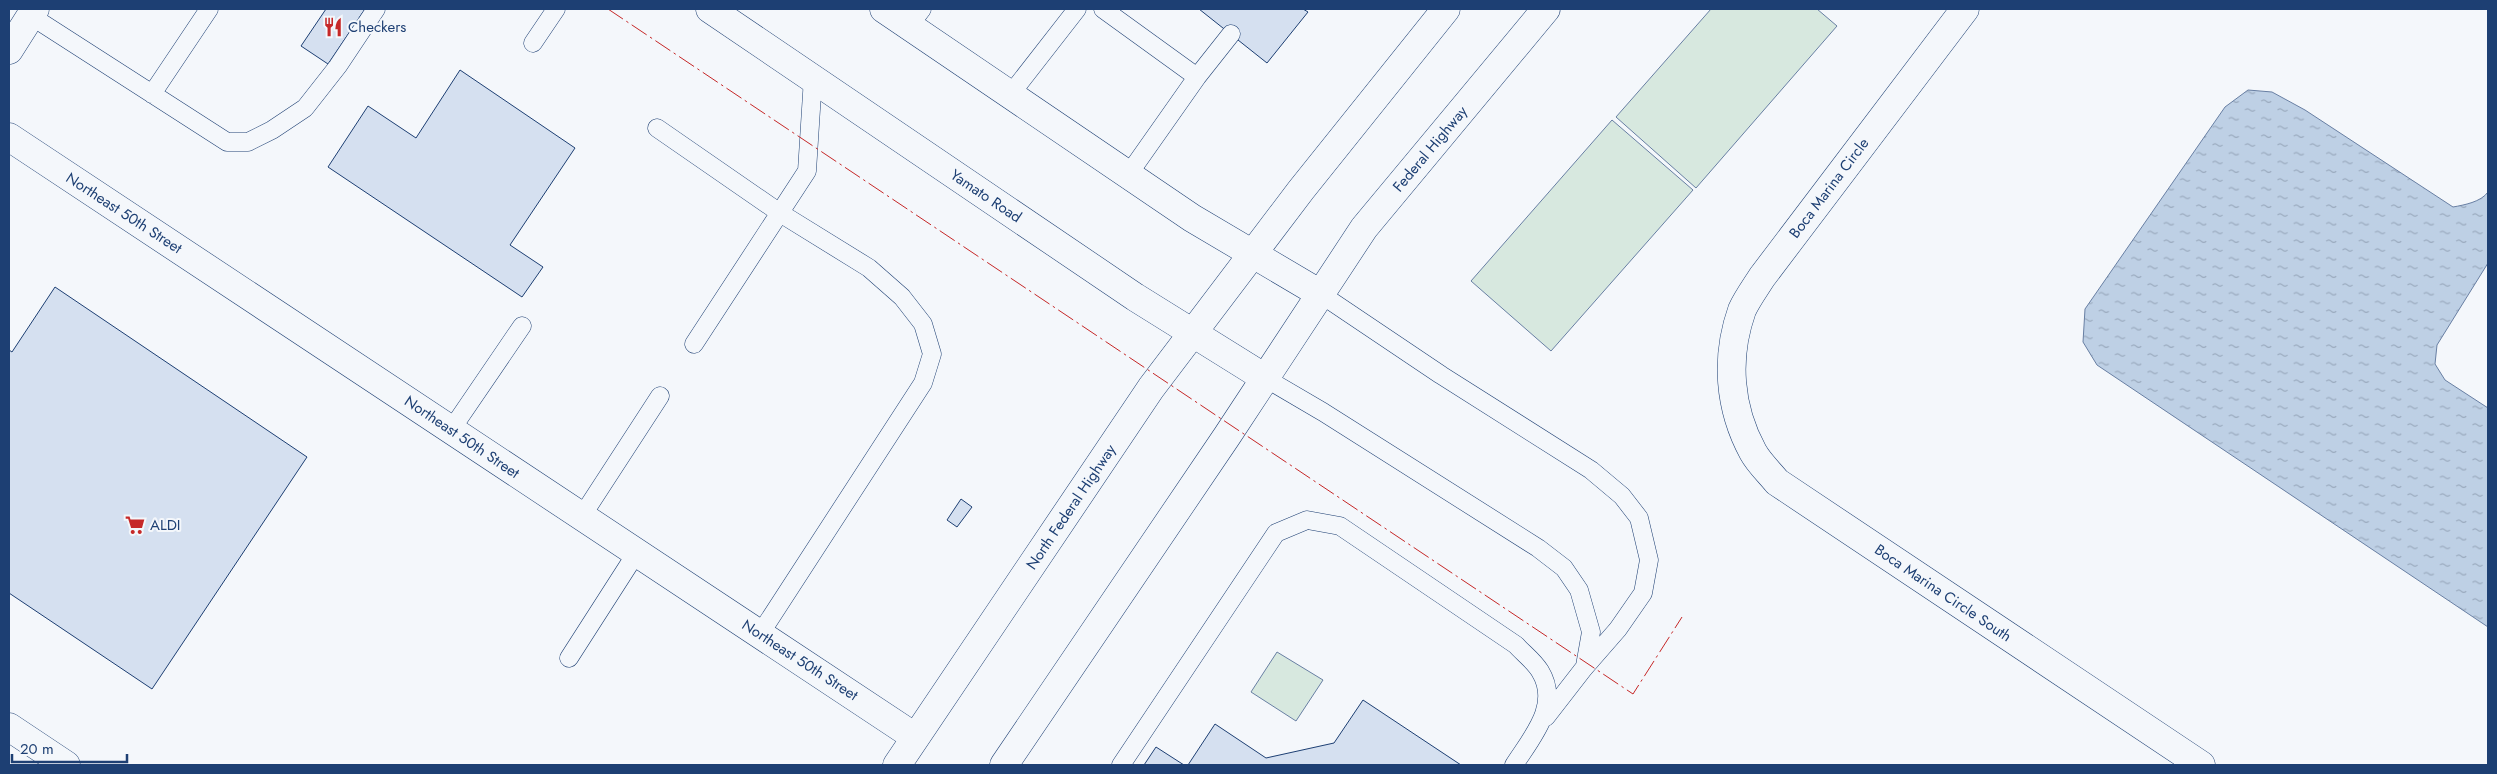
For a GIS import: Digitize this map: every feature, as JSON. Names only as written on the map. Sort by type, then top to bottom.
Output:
[{"type":"main road","name":"Yamato Road","points":[[710,9],[1192,334],[1265,378]]},
{"type":"main road","points":[[884,9],[916,17],[1010,96],[1192,218],[1319,293],[1265,378],[1052,697],[1004,765]]},
{"type":"main road","points":[[1252,253],[1446,9]]},
{"type":"main road","name":"Federal Highway","points":[[1319,293],[1364,228],[1546,9]]},
{"type":"main road","name":"Boca Marina Circle","points":[[1731,383],[1732,345],[1743,309],[1762,277],[1965,9]]},
{"type":"main road","points":[[9,50],[33,12]]},
{"type":"main road","name":"Northeast 50th Street","points":[[9,137],[915,737]]},
{"type":"main road","name":"North Federal Highway","points":[[897,765],[1151,388],[1252,253]]},
{"type":"main road","name":"Boca Marina Circle South","points":[[1731,383],[1738,419],[1754,453],[1777,482],[2201,765]]},
{"type":"main road","points":[[9,727],[66,765]]},
{"type":"lane","points":[[152,94],[209,9]]},
{"type":"lane","points":[[33,12],[152,94],[227,142],[248,142],[272,130],[305,108],[338,66],[376,9]]},
{"type":"lane","points":[[533,43],[556,9]]},
{"type":"lane","points":[[1010,96],[1077,9]]},
{"type":"lane","points":[[1103,9],[1197,77]]},
{"type":"lane","points":[[1128,175],[1197,77],[1231,34]]},
{"type":"lane","points":[[694,344],[807,171],[813,78]]},
{"type":"lane","points":[[657,128],[780,213],[869,268],[902,297],[923,324],[932,354],[923,383],[760,634]]},
{"type":"lane","points":[[1319,293],[1449,380],[1591,470],[1622,496],[1639,518],[1649,560],[1643,593],[1618,629],[1584,668],[1541,724],[1514,765]]},
{"type":"lane","points":[[451,430],[522,326]]},
{"type":"lane","points":[[1265,378],[1538,548],[1564,568],[1579,590],[1591,632],[1584,668]]},
{"type":"lane","points":[[582,516],[660,396]]},
{"type":"lane","points":[[1121,765],[1276,533],[1306,520],[1340,526],[1516,645],[1540,670],[1549,693],[1541,724]]},
{"type":"lane","points":[[569,658],[637,552]]},
{"type":"shaded area","points":[[1711,9],[1817,9],[1837,26],[1696,188],[1616,117]]},
{"type":"shaded area","points":[[1612,120],[1693,190],[1551,351],[1471,281]]},
{"type":"shaded area","points":[[1277,652],[1323,680],[1296,721],[1251,692]]},
{"type":"water","points":[[2248,90],[2272,92],[2305,110],[2453,207],[2477,201],[2488,192],[2488,263],[2437,345],[2435,364],[2445,380],[2488,408],[2488,627],[2097,365],[2083,342],[2085,309],[2225,107]]},
{"type":"building","name":"Checkers","points":[[326,9],[365,9],[328,64],[301,46]]},
{"type":"building","points":[[1199,9],[1303,9],[1308,12],[1267,63]]},
{"type":"building","points":[[460,70],[575,148],[510,245],[543,267],[522,297],[328,167],[368,106],[416,138]]},
{"type":"building","name":"ALDI","points":[[55,287],[307,457],[152,689],[9,593],[9,350],[12,352]]},
{"type":"building","points":[[961,499],[972,507],[957,527],[947,520]]},
{"type":"building","points":[[1363,700],[1461,765],[1188,765],[1215,724],[1266,758],[1334,743]]},
{"type":"building","points":[[1156,747],[1184,765],[1144,765]]},
{"type":"power","points":[[608,9],[1633,694],[1682,617]]},
{"type":"place","name":"Checkers","points":[[333,27]]},
{"type":"place","name":"ALDI","points":[[135,525]]}]
